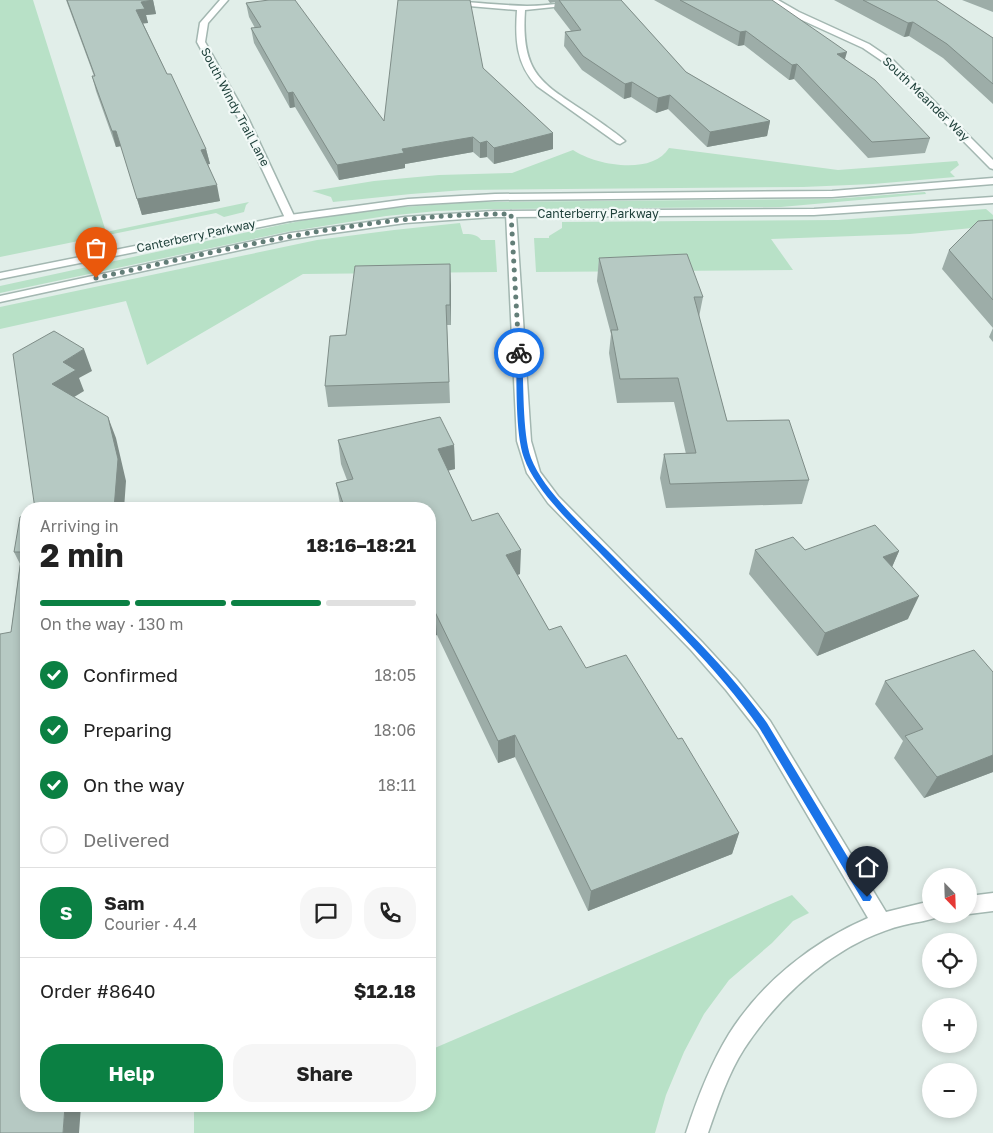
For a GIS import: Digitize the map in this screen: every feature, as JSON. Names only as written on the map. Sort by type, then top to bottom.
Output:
[{"type":"street","name":"South Windy Trail Lane","points":[[224,0],[203,22],[200,29],[200,42],[244,120],[290,218]]},
{"type":"street","points":[[422,0],[521,8],[550,7],[601,0]]},
{"type":"street","name":"South Meander Way","points":[[773,0],[796,14],[861,44],[891,63],[993,166]]},
{"type":"street","points":[[521,8],[521,56],[531,74],[540,84],[620,141]]},
{"type":"street","name":"Canterberry Parkway","points":[[0,276],[290,218],[377,205],[463,198],[813,195],[993,181]]},
{"type":"street","name":"Canterberry Parkway","points":[[0,299],[246,245],[331,229],[420,218],[511,214],[806,212],[993,200]]},
{"type":"street","points":[[511,214],[524,441],[534,473],[567,514],[706,657],[748,704],[769,734],[882,923]]},
{"type":"street","points":[[978,904],[993,902]]},
{"type":"street","points":[[697,1133],[705,1107],[737,1040],[763,1007],[800,969],[841,940],[901,915],[922,912]]},
{"type":"green space","points":[[0,0],[33,0],[106,232],[249,202],[244,212],[224,217],[216,213],[0,257]]},
{"type":"green space","points":[[669,148],[838,170],[957,161],[959,165],[950,172],[955,177],[873,184],[803,187],[464,190],[333,202],[331,197],[312,191],[374,181],[439,175],[512,173],[573,150],[595,160],[623,165],[637,165],[661,157]]},
{"type":"green space","points":[[925,192],[926,194],[781,207],[495,209],[437,211],[386,216],[286,232],[0,293],[0,286],[280,225],[326,216],[390,208],[473,202],[832,199]]},
{"type":"green space","points":[[986,209],[993,215],[993,226],[910,234],[771,239],[793,270],[536,272],[534,238],[549,238],[549,236],[562,228],[562,222],[838,220]]},
{"type":"green space","points":[[460,223],[463,234],[475,235],[481,240],[495,240],[497,272],[303,274],[147,365],[126,301],[0,329],[0,307],[317,240]]},
{"type":"green space","points":[[792,895],[809,913],[793,921],[772,943],[729,980],[704,1014],[684,1052],[666,1095],[655,1133],[194,1133],[194,1112],[436,1112],[436,1047]]},
{"type":"building","points":[[67,0],[153,0],[141,2],[145,9],[136,10],[167,74],[171,74],[206,149],[201,150],[217,185],[137,199],[116,131],[112,131],[92,76],[95,76]]},
{"type":"building","points":[[269,0],[295,0],[384,121],[398,0],[470,0],[483,68],[553,133],[494,148],[487,141],[480,143],[473,137],[402,149],[404,153],[337,165],[293,92],[288,93],[251,28],[261,27],[246,3]]},
{"type":"building","points":[[559,0],[621,0],[686,72],[770,121],[710,132],[670,95],[658,98],[632,82],[625,84],[583,56],[565,32],[581,30]]},
{"type":"building","points":[[680,0],[772,0],[847,52],[837,54],[875,80],[930,138],[872,142],[797,64],[792,65],[746,31],[740,32]]},
{"type":"building","points":[[863,0],[936,0],[993,38],[993,84],[947,44],[913,22],[908,23]]},
{"type":"building","points":[[993,220],[993,300],[949,250],[978,221]]},
{"type":"building","points":[[687,254],[703,297],[694,297],[727,421],[789,420],[809,480],[670,484],[664,454],[696,453],[678,378],[620,379],[611,330],[618,330],[599,258]]},
{"type":"building","points":[[450,264],[450,305],[446,305],[449,382],[325,386],[330,336],[346,335],[355,266]]},
{"type":"building","points":[[54,331],[84,349],[63,362],[76,370],[52,384],[108,417],[118,459],[115,502],[34,502],[13,354]]},
{"type":"building","points":[[440,417],[454,445],[438,449],[472,521],[498,513],[521,550],[506,555],[549,630],[561,626],[586,668],[626,655],[678,739],[682,738],[739,833],[591,891],[515,735],[498,741],[436,614],[436,502],[343,502],[336,483],[353,479],[338,440]]},
{"type":"building","points":[[20,517],[20,552],[14,552]]},
{"type":"building","points":[[875,525],[899,551],[883,557],[919,596],[825,633],[755,550],[793,537],[805,550]]},
{"type":"building","points":[[20,567],[20,1112],[65,1112],[63,1133],[0,1133],[0,634],[11,632]]},
{"type":"building","points":[[974,650],[993,672],[993,755],[937,777],[905,736],[923,729],[885,681]]},
{"type":"way so far","points":[[96,278],[261,242],[339,228],[420,218],[511,214],[519,353]]},
{"type":"route","points":[[519,353],[524,441],[530,464],[541,484],[567,514],[706,657],[748,704],[764,726],[867,897]]}]
